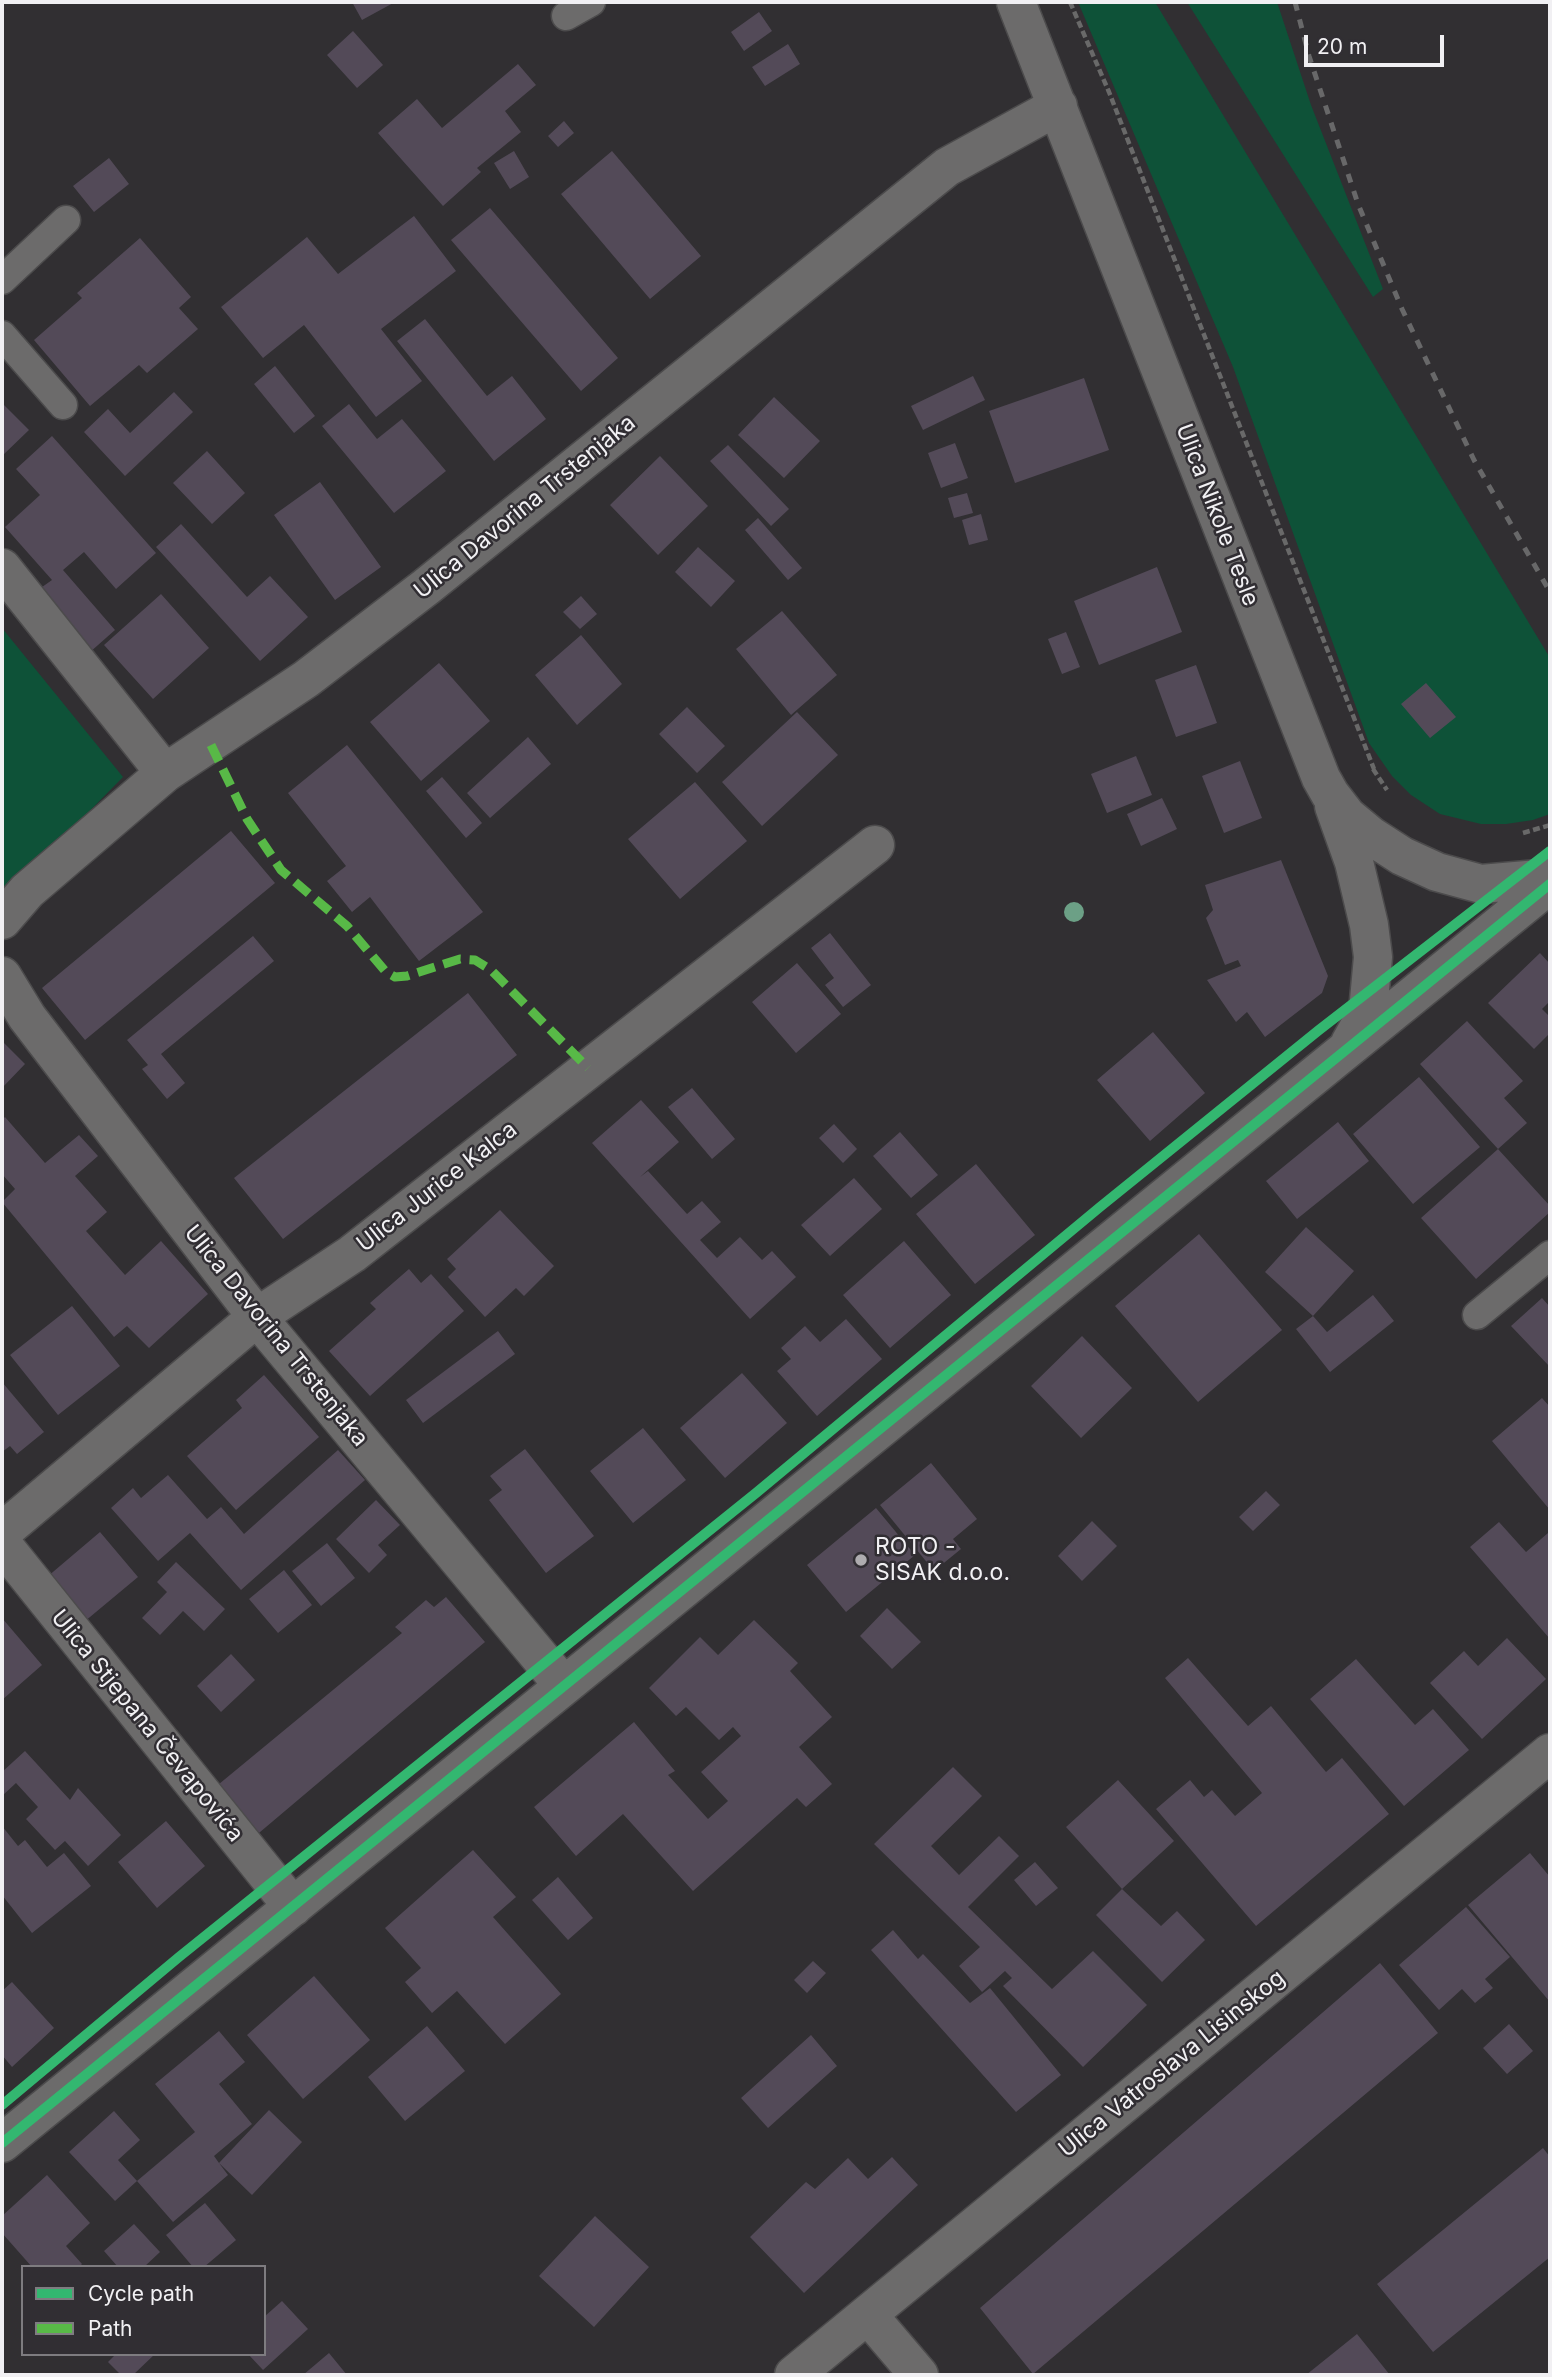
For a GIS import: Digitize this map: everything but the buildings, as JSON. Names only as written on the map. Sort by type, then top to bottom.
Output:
[{"type":"street","name":"Ulica Nikole Tesle","points":[[1016,2],[1321,778],[1330,794],[1348,816],[1371,836],[1402,856],[1437,872],[1480,884],[1550,878]]},
{"type":"street","name":"Ulica Davorina Trstenjaka","points":[[2,920],[27,891],[165,773],[306,679],[426,587],[947,167],[1058,106]]},
{"type":"street","points":[[2,568],[165,773]]},
{"type":"street","points":[[1330,794],[1354,862],[1369,925],[1373,957],[1368,1011],[1345,1051]]},
{"type":"street","name":"Ulica Jurice Kalca","points":[[2,1532],[257,1317],[352,1254],[875,845]]},
{"type":"street","points":[[2,2143],[1550,884]]},
{"type":"street","name":"Ulica Davorina Trstenjaka","points":[[2,976],[19,1006],[257,1317],[564,1686]]},
{"type":"street","name":"Ulica Stjepana Čevapovića","points":[[2,1544],[293,1907]]},
{"type":"street","name":"Ulica Vatroslava Lisinskog","points":[[794,2375],[1550,1753]]},
{"type":"street","points":[[868,2315],[919,2375]]},
{"type":"lane","points":[[566,16],[591,2]]},
{"type":"lane","points":[[2,280],[66,220]]},
{"type":"lane","points":[[2,335],[63,405]]},
{"type":"lane","points":[[1477,1315],[1550,1255]]},
{"type":"path","points":[[1070,2],[1114,105],[1374,769],[1392,797]]},
{"type":"path","points":[[1330,794],[1374,769]]},
{"type":"path","points":[[1513,835],[1550,825]]},
{"type":"green space","points":[[1078,2],[1155,2],[1550,658],[1550,814],[1506,824],[1481,824],[1440,814],[1411,795],[1392,776],[1369,743],[1233,367]]},
{"type":"green space","points":[[1187,2],[1277,2],[1311,105],[1383,289],[1373,297]]},
{"type":"green space","points":[[2,628],[123,777],[2,900]]},
{"type":"railway","points":[[1295,2],[1309,56],[1358,204],[1402,309],[1474,460],[1550,592]]},
{"type":"marked path","points":[[211,745],[247,819],[281,870],[347,926],[386,972],[395,977],[407,976],[460,959],[475,960],[491,970],[588,1068]]},
{"type":"cycle path","points":[[2,2105],[179,1957],[756,1493],[1100,1207],[1319,1030],[1550,851]]},
{"type":"cycle path","points":[[2,2143],[1550,884]]},
{"type":"place","name":"ROTO - SISAK d.o.o.","points":[[861,1560]]}]
